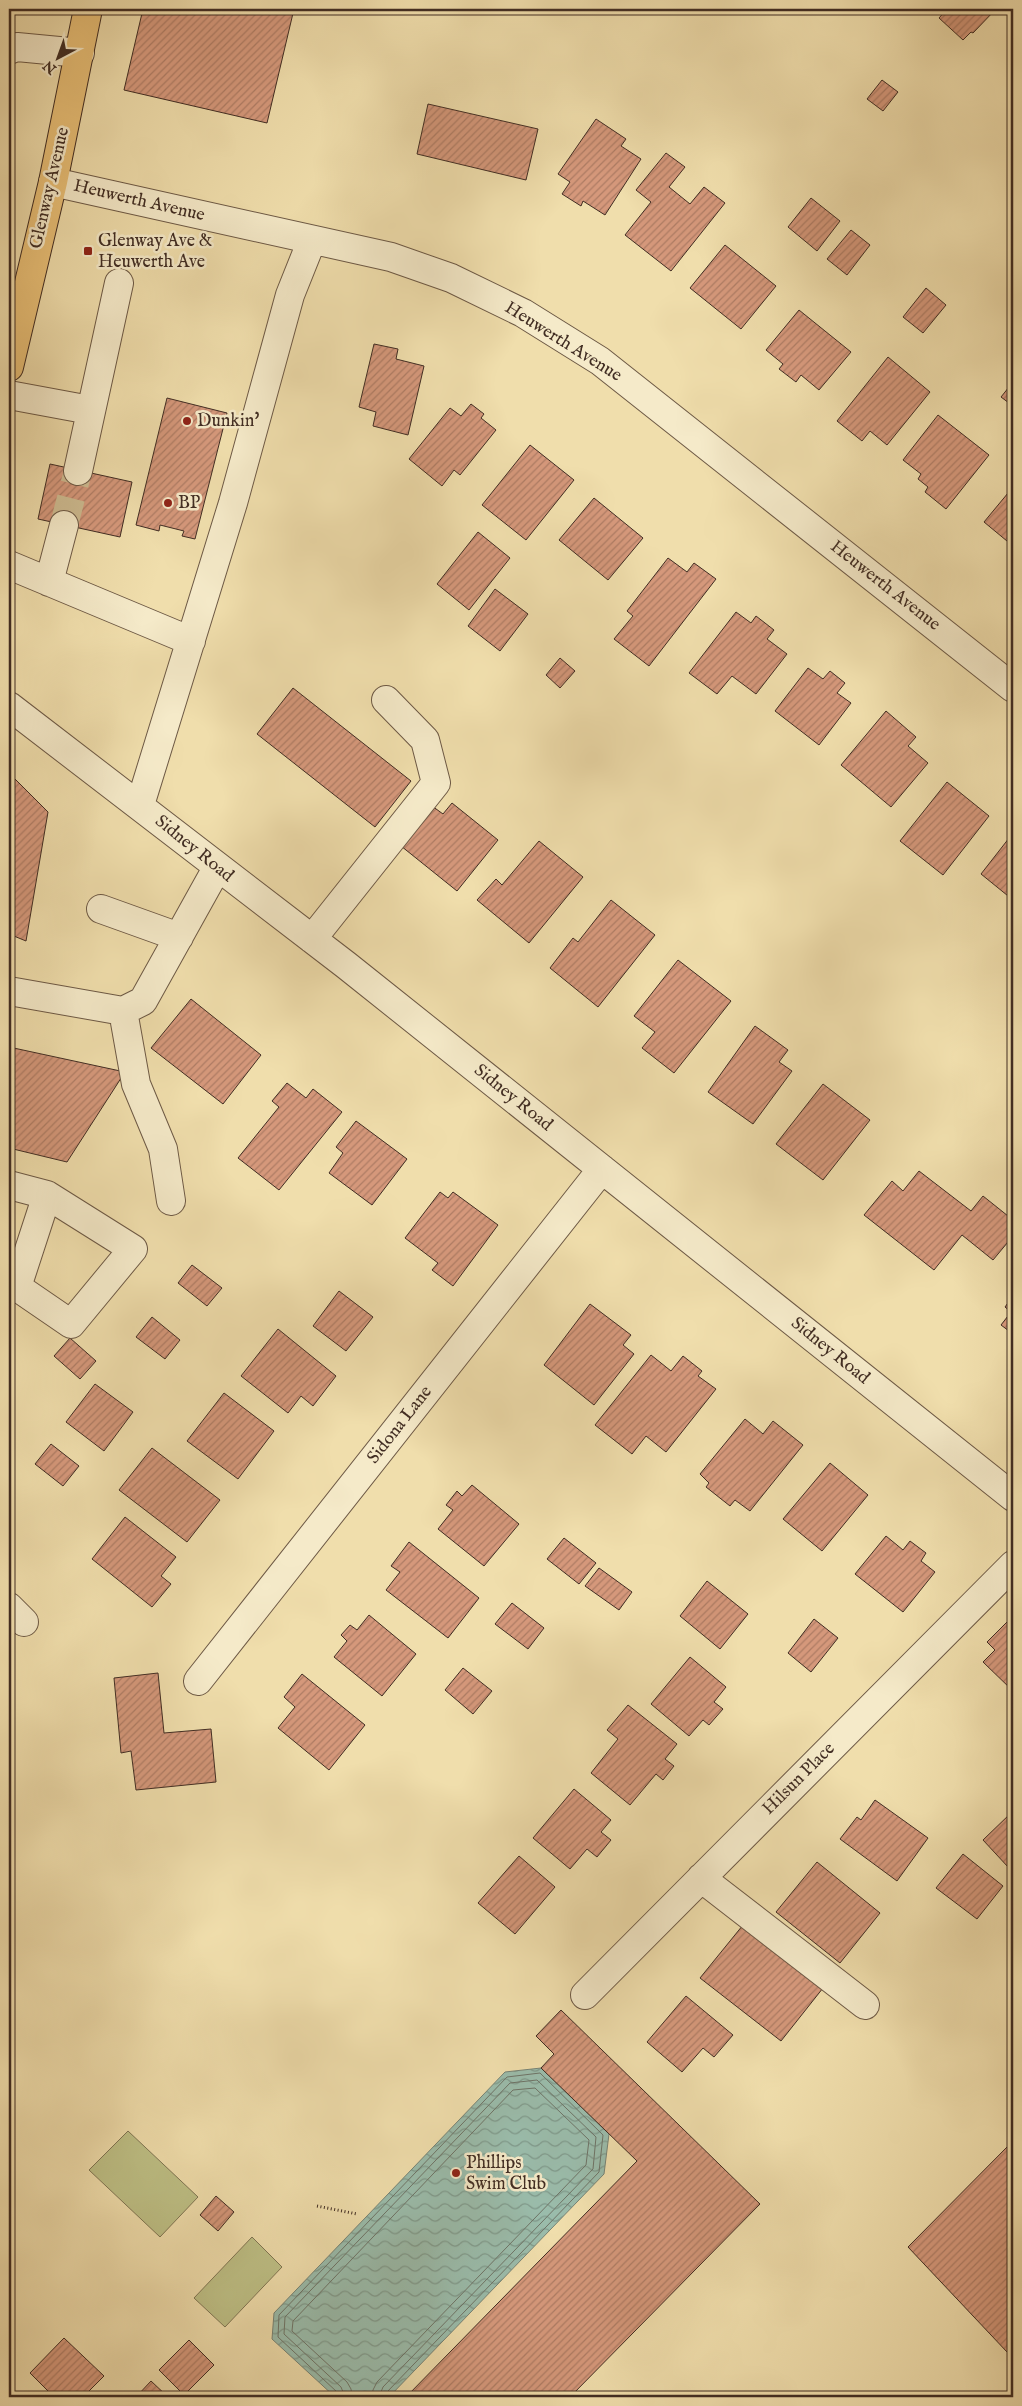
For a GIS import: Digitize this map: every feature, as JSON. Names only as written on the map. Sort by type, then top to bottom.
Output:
[{"type":"main road","name":"Glenway Avenue","points":[[9,368],[53,182],[88,9]]},
{"type":"street","points":[[9,50],[17,47],[80,53]]},
{"type":"street","name":"Heuwerth Avenue","points":[[53,182],[391,257],[451,278],[523,313],[600,361],[1013,688]]},
{"type":"street","points":[[140,805],[234,503],[290,295],[312,240]]},
{"type":"street","points":[[78,471],[119,283]]},
{"type":"street","points":[[9,396],[90,410]]},
{"type":"street","points":[[49,582],[64,525]]},
{"type":"street","points":[[9,565],[191,641]]},
{"type":"street","points":[[312,939],[436,783],[425,740],[386,700]]},
{"type":"street","name":"Sidney Road","points":[[9,706],[140,805],[217,868],[312,939],[1013,1497]]},
{"type":"street","points":[[9,991],[123,1011],[143,1001],[217,868]]},
{"type":"street","points":[[101,909],[179,937]]},
{"type":"street","points":[[123,1011],[136,1084],[164,1149],[171,1201]]},
{"type":"street","name":"Sidona Lane","points":[[198,1681],[602,1169]]},
{"type":"street","points":[[9,1185],[47,1195],[133,1249],[71,1324],[17,1287],[47,1195]]},
{"type":"street","name":"Hilsun Place","points":[[586,1995],[1013,1565]]},
{"type":"street","points":[[701,1878],[865,2005]]},
{"type":"path","points":[[317,2206],[358,2214]]},
{"type":"green space","points":[[128,2131],[198,2197],[160,2237],[89,2170]]},
{"type":"green space","points":[[252,2237],[282,2267],[225,2327],[194,2298]]},
{"type":"water","points":[[541,2068],[609,2134],[604,2174],[389,2397],[335,2397],[272,2339],[274,2313],[505,2072]]},
{"type":"building","points":[[143,9],[294,9],[267,123],[124,90]]},
{"type":"building","points":[[947,9],[996,9],[973,33],[971,32],[963,40],[939,18]]},
{"type":"building","points":[[1013,54],[1013,64],[1008,59]]},
{"type":"building","points":[[882,80],[898,92],[883,111],[867,99]]},
{"type":"building","points":[[428,104],[538,129],[526,180],[417,154]]},
{"type":"building","points":[[596,119],[626,139],[621,146],[641,159],[605,215],[583,201],[581,206],[562,194],[570,182],[558,174]]},
{"type":"building","points":[[666,153],[685,167],[669,187],[690,204],[704,187],[725,203],[671,271],[625,235],[651,202],[636,190]]},
{"type":"building","points":[[811,198],[840,221],[817,251],[788,227]]},
{"type":"building","points":[[851,230],[870,245],[847,275],[827,259]]},
{"type":"building","points":[[725,245],[776,286],[741,329],[690,288]]},
{"type":"building","points":[[926,288],[946,305],[923,333],[903,317]]},
{"type":"building","points":[[799,310],[851,352],[819,390],[801,375],[796,382],[779,369],[783,364],[766,350]]},
{"type":"building","points":[[374,344],[398,349],[396,359],[424,366],[408,435],[373,426],[376,412],[359,407]]},
{"type":"building","points":[[888,357],[930,392],[887,445],[870,431],[862,441],[837,421]]},
{"type":"building","points":[[1013,382],[1013,406],[1001,397]]},
{"type":"building","points":[[167,398],[227,413],[195,539],[182,536],[184,531],[160,525],[159,531],[136,525]]},
{"type":"building","points":[[471,404],[484,414],[481,418],[496,430],[460,475],[454,470],[442,486],[409,459],[450,408],[461,416]]},
{"type":"building","points":[[938,415],[989,455],[946,509],[925,492],[928,487],[918,479],[921,474],[903,460]]},
{"type":"building","points":[[530,445],[574,480],[526,540],[482,505]]},
{"type":"building","points":[[50,464],[132,482],[120,537],[38,519]]},
{"type":"building","points":[[1013,487],[1013,546],[984,522]]},
{"type":"building","points":[[594,498],[643,538],[608,580],[559,540]]},
{"type":"building","points":[[478,532],[510,558],[469,610],[437,584]]},
{"type":"building","points":[[668,558],[687,572],[694,563],[716,579],[649,666],[614,639],[633,616],[627,611]]},
{"type":"building","points":[[495,589],[528,614],[500,651],[468,626]]},
{"type":"building","points":[[736,612],[751,623],[756,616],[774,630],[767,639],[787,654],[756,694],[732,676],[717,694],[689,673]]},
{"type":"building","points":[[560,658],[575,671],[560,688],[546,675]]},
{"type":"building","points":[[808,668],[823,679],[830,671],[845,683],[837,693],[851,703],[819,745],[775,711]]},
{"type":"building","points":[[293,688],[411,781],[375,827],[257,734]]},
{"type":"building","points":[[886,711],[916,737],[908,746],[928,763],[891,807],[841,765]]},
{"type":"building","points":[[9,773],[48,812],[26,941],[9,934]]},
{"type":"building","points":[[947,782],[989,816],[943,875],[900,841]]},
{"type":"building","points":[[452,803],[498,840],[457,891],[401,846],[432,806],[443,814]]},
{"type":"building","points":[[1013,833],[1013,900],[981,874]]},
{"type":"building","points":[[539,841],[583,877],[529,943],[477,900],[496,879],[502,885]]},
{"type":"building","points":[[611,900],[655,935],[598,1007],[550,968],[573,938],[578,942]]},
{"type":"building","points":[[678,960],[731,1001],[674,1073],[642,1048],[655,1032],[634,1016]]},
{"type":"building","points":[[191,999],[261,1055],[223,1104],[151,1048]]},
{"type":"building","points":[[755,1026],[788,1050],[779,1062],[792,1071],[753,1124],[708,1092]]},
{"type":"building","points":[[9,1047],[125,1072],[67,1162],[9,1148]]},
{"type":"building","points":[[287,1083],[306,1098],[313,1089],[342,1112],[279,1190],[238,1158],[279,1107],[272,1101]]},
{"type":"building","points":[[823,1084],[870,1120],[823,1180],[776,1144]]},
{"type":"building","points":[[356,1121],[407,1159],[372,1205],[329,1173],[343,1153],[336,1147]]},
{"type":"building","points":[[919,1171],[971,1211],[983,1196],[1013,1220],[1013,1236],[993,1260],[962,1235],[934,1270],[864,1215],[892,1181],[903,1191]]},
{"type":"building","points":[[9,1189],[14,1190],[9,1217]]},
{"type":"building","points":[[440,1192],[448,1198],[453,1192],[498,1225],[453,1286],[432,1270],[438,1263],[405,1238]]},
{"type":"building","points":[[192,1265],[222,1288],[207,1306],[178,1283]]},
{"type":"building","points":[[339,1291],[373,1317],[346,1351],[313,1326]]},
{"type":"building","points":[[1013,1296],[1013,1334],[1001,1325],[1011,1312],[1005,1307]]},
{"type":"building","points":[[590,1304],[631,1335],[623,1345],[634,1354],[594,1405],[544,1365]]},
{"type":"building","points":[[152,1317],[180,1340],[165,1359],[136,1337]]},
{"type":"building","points":[[278,1329],[336,1376],[313,1406],[301,1396],[288,1413],[241,1376]]},
{"type":"building","points":[[70,1338],[96,1361],[80,1379],[54,1356]]},
{"type":"building","points":[[651,1355],[671,1371],[683,1356],[702,1371],[698,1376],[716,1389],[666,1452],[646,1436],[632,1454],[595,1425]]},
{"type":"building","points":[[95,1384],[133,1412],[104,1451],[66,1422]]},
{"type":"building","points":[[224,1393],[274,1431],[238,1479],[187,1441]]},
{"type":"building","points":[[745,1419],[763,1434],[773,1421],[803,1445],[750,1511],[735,1500],[730,1506],[706,1487],[709,1483],[700,1474]]},
{"type":"building","points":[[51,1444],[79,1466],[63,1486],[35,1464]]},
{"type":"building","points":[[152,1448],[220,1500],[187,1542],[119,1490]]},
{"type":"building","points":[[830,1463],[868,1495],[822,1551],[783,1519]]},
{"type":"building","points":[[472,1485],[519,1524],[484,1566],[438,1529],[453,1510],[446,1505],[457,1491],[462,1496]]},
{"type":"building","points":[[125,1517],[176,1557],[161,1576],[171,1584],[152,1607],[92,1559]]},
{"type":"building","points":[[886,1536],[903,1550],[910,1541],[926,1553],[921,1561],[935,1572],[903,1612],[855,1574]]},
{"type":"building","points":[[564,1538],[596,1563],[579,1584],[547,1559]]},
{"type":"building","points":[[409,1542],[479,1598],[448,1638],[386,1590],[400,1572],[391,1566]]},
{"type":"building","points":[[599,1568],[632,1592],[619,1610],[585,1586]]},
{"type":"building","points":[[707,1581],[748,1614],[720,1649],[680,1616]]},
{"type":"building","points":[[512,1603],[544,1628],[528,1649],[495,1624]]},
{"type":"building","points":[[369,1615],[416,1654],[382,1696],[334,1657],[347,1641],[341,1635],[350,1625],[357,1630]]},
{"type":"building","points":[[1013,1616],[1013,1691],[983,1662],[995,1650],[987,1642]]},
{"type":"building","points":[[814,1619],[838,1638],[811,1672],[788,1653]]},
{"type":"building","points":[[690,1657],[726,1687],[714,1702],[723,1709],[709,1725],[703,1720],[689,1736],[651,1704]]},
{"type":"building","points":[[463,1668],[492,1691],[473,1714],[445,1690]]},
{"type":"building","points":[[158,1673],[164,1733],[211,1729],[216,1782],[136,1790],[131,1751],[121,1753],[114,1678]]},
{"type":"building","points":[[302,1674],[365,1725],[329,1770],[278,1728],[295,1707],[284,1697]]},
{"type":"building","points":[[628,1705],[677,1744],[665,1759],[674,1766],[663,1780],[656,1774],[630,1805],[591,1773],[618,1739],[607,1730]]},
{"type":"building","points":[[574,1789],[611,1820],[601,1832],[611,1840],[597,1857],[587,1849],[570,1869],[533,1838]]},
{"type":"building","points":[[875,1800],[928,1838],[897,1881],[840,1839],[857,1817],[861,1820]]},
{"type":"building","points":[[1012,1812],[1013,1862],[1008,1867],[983,1840]]},
{"type":"building","points":[[963,1854],[1003,1886],[977,1919],[936,1888]]},
{"type":"building","points":[[519,1856],[555,1887],[515,1934],[478,1903]]},
{"type":"building","points":[[817,1862],[880,1913],[840,1963],[776,1912]]},
{"type":"building","points":[[743,1925],[823,1988],[781,2041],[700,1978]]},
{"type":"building","points":[[686,1996],[733,2035],[714,2057],[703,2048],[682,2072],[647,2042]]},
{"type":"building","points":[[561,2010],[760,2204],[570,2397],[406,2397],[637,2161],[541,2068],[554,2054],[536,2036]]},
{"type":"building","points":[[1013,2141],[1013,2346],[1007,2352],[908,2247]]},
{"type":"building","points":[[216,2196],[234,2212],[218,2231],[200,2215]]},
{"type":"building","points":[[64,2338],[104,2376],[83,2397],[46,2397],[50,2393],[30,2373]]},
{"type":"building","points":[[189,2340],[214,2365],[184,2395],[159,2370]]},
{"type":"building","points":[[151,2381],[168,2397],[136,2397]]},
{"type":"tunnel","points":[[64,525],[78,471]]},
{"type":"place","name":"Glenway Ave & Heuwerth Ave","points":[[88,251]]},
{"type":"place","name":"Dunkin'","points":[[187,421]]},
{"type":"place","name":"BP","points":[[168,503]]},
{"type":"place","name":"Phillips Swim Club","points":[[456,2173]]}]
